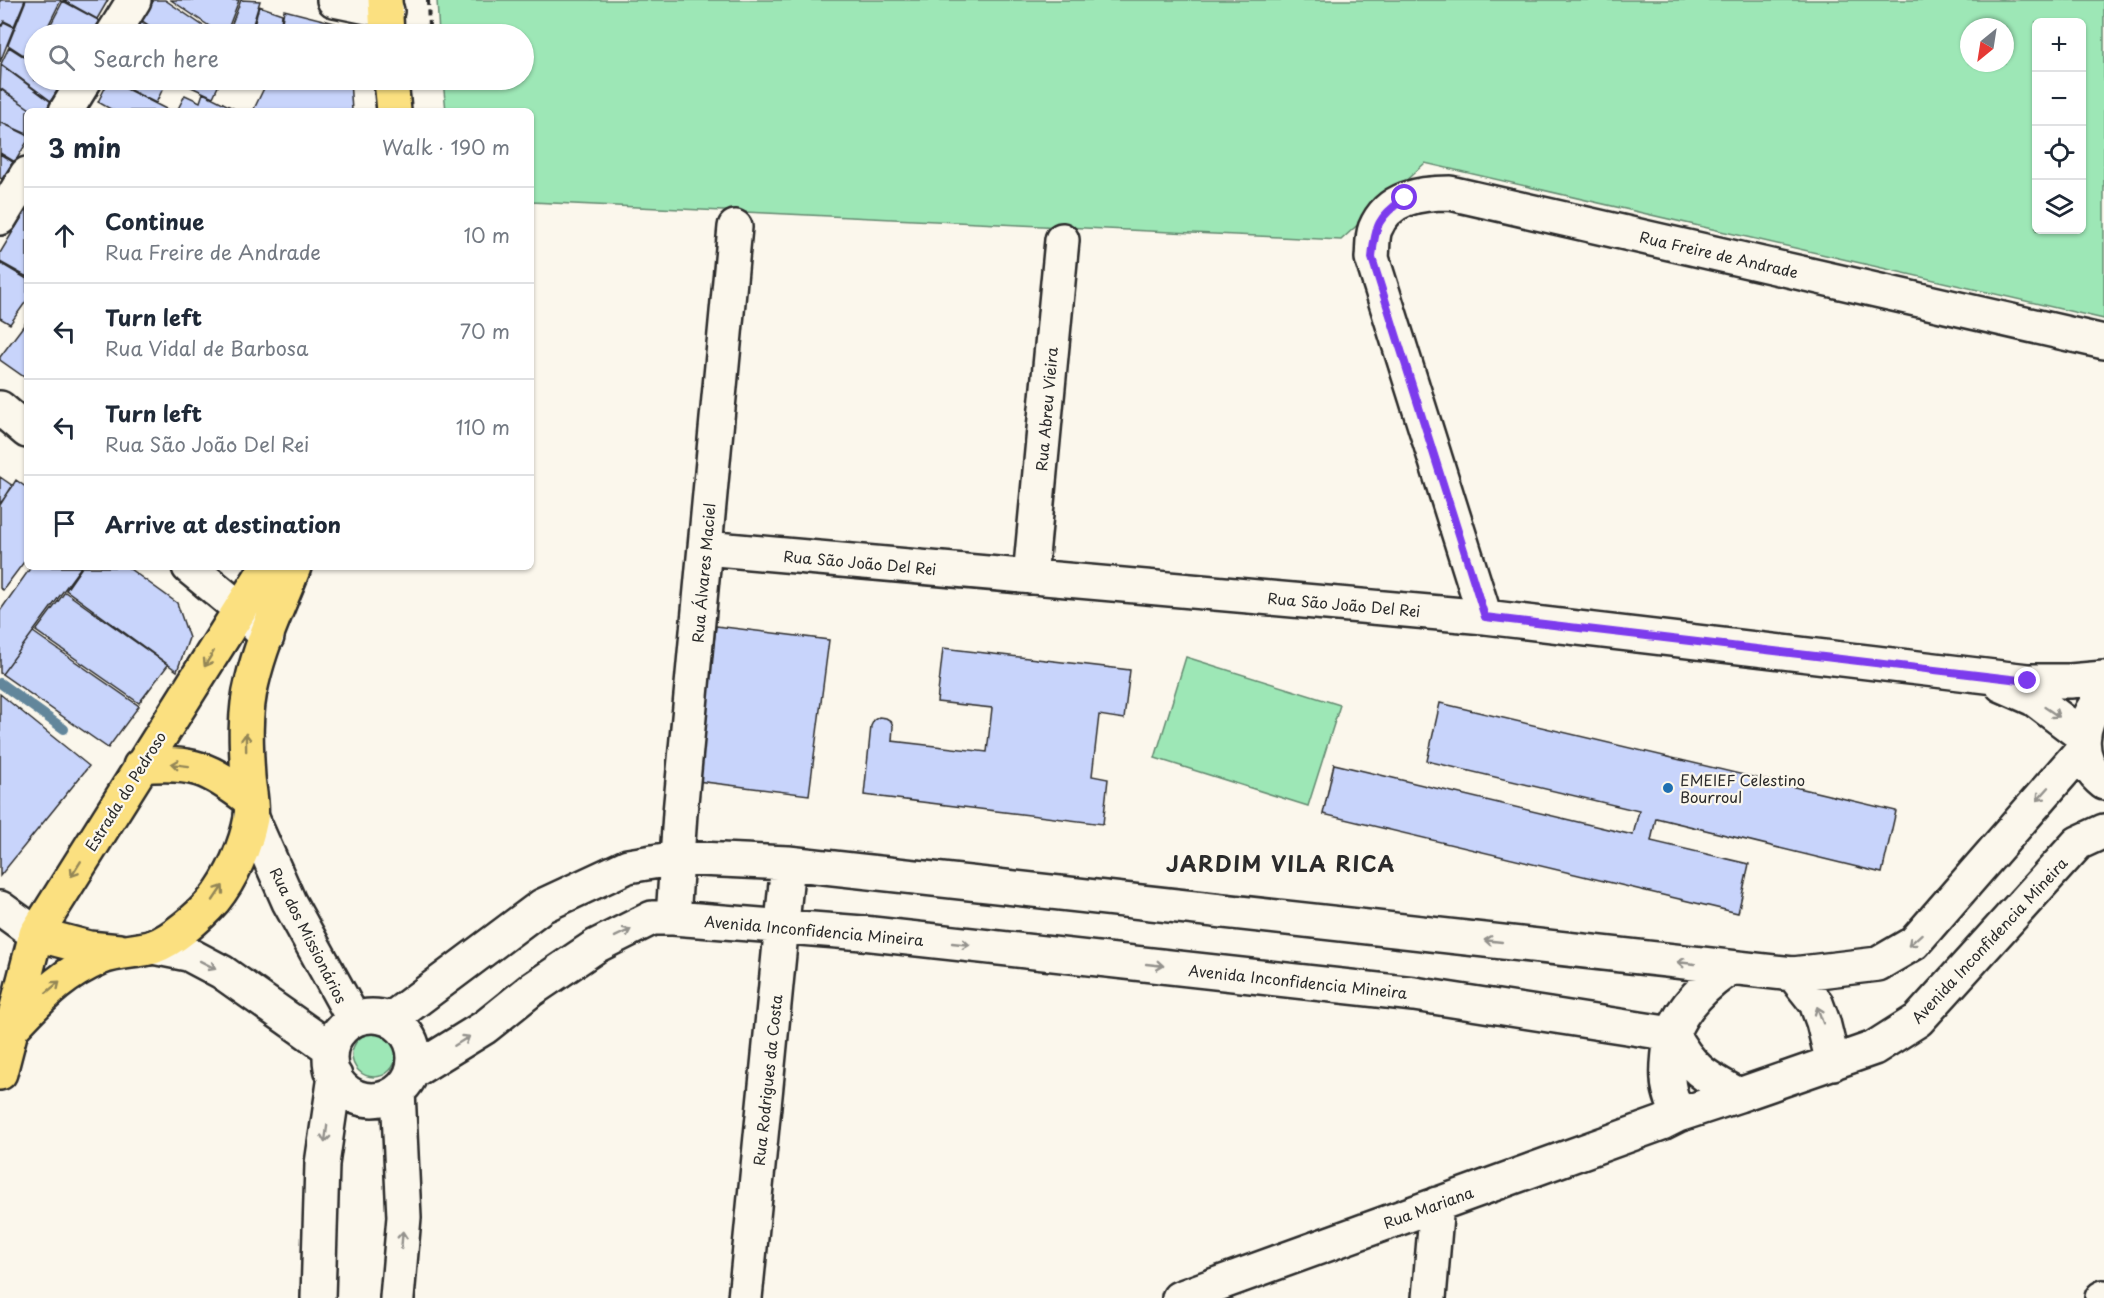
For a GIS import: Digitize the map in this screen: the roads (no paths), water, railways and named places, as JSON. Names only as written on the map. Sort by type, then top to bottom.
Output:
[{"type":"main road","points":[[392,90],[394,108]]},
{"type":"main road","name":"Estrada do Pedroso","points":[[0,1073],[36,934],[265,570]]},
{"type":"main road","name":"Estrada do Pedroso","points":[[12,1028],[52,986],[100,958],[122,951],[153,946],[178,932],[215,899],[231,873],[242,850],[251,808],[245,738],[251,683],[293,570]]},
{"type":"main road","points":[[140,766],[168,763],[191,766],[221,778],[251,808]]},
{"type":"main road","points":[[36,934],[89,948],[122,951]]},
{"type":"street","points":[[119,24],[134,0]]},
{"type":"street","points":[[334,0],[386,11]]},
{"type":"street","points":[[68,108],[79,90]]},
{"type":"street","points":[[0,218],[24,179]]},
{"type":"street","name":"Rua Freire de Andrade","points":[[1485,617],[1372,258],[1375,231],[1387,211],[1405,198],[1423,193],[1450,193],[2104,342]]},
{"type":"street","name":"Rua Álvares Maciel","points":[[673,918],[735,227]]},
{"type":"street","name":"Rua Abreu Vieira","points":[[1030,577],[1062,240]]},
{"type":"street","points":[[0,408],[24,428]]},
{"type":"street","name":"Rua São João Del Rei","points":[[705,548],[1485,617],[2028,681],[2104,678]]},
{"type":"street","points":[[193,570],[239,608],[267,637]]},
{"type":"street","name":"Rua São João Del Rei","points":[[1982,676],[2034,699],[2060,717],[2083,743]]},
{"type":"street","points":[[390,1020],[542,906],[628,866],[677,858],[788,863],[1792,974],[1878,964],[1914,943],[2083,743],[2089,716],[2104,694]]},
{"type":"street","points":[[2083,743],[2095,775],[2104,783]]},
{"type":"street","name":"Rua dos Missionários","points":[[251,808],[289,902],[354,1020]]},
{"type":"street","name":"Avenida Inconfidencia Mineira","points":[[1739,1095],[1874,1048],[1918,1020],[2078,843],[2104,831]]},
{"type":"street","name":"Rua Rodrigues da Costa","points":[[745,1298],[788,863]]},
{"type":"street","points":[[0,908],[36,934]]},
{"type":"street","name":"Avenida Inconfidencia Mineira","points":[[405,1081],[485,1027],[531,990],[596,946],[652,918],[874,934],[1414,994],[1672,1034]]},
{"type":"street","points":[[153,946],[188,954],[222,972],[333,1062],[343,1088],[356,1096],[370,1100],[386,1097],[405,1081]]},
{"type":"street","points":[[1678,1115],[1668,1081],[1672,1034],[1704,988],[1731,968]]},
{"type":"street","points":[[1792,974],[1816,1003],[1833,1063]]},
{"type":"street","points":[[318,1298],[322,1164],[336,1037],[354,1020],[366,1016],[378,1016],[401,1026],[413,1047],[414,1060],[405,1081],[404,1217],[397,1298]]},
{"type":"street","points":[[1672,1034],[1686,1058],[1708,1079],[1739,1095]]},
{"type":"street","name":"Rua Mariana","points":[[1179,1298],[1662,1123],[1678,1115],[1739,1095]]},
{"type":"street","points":[[1429,1298],[1437,1204]]},
{"type":"waterway","points":[[0,683],[64,729]]},
{"type":"place","name":"EMEIEF Celestino Bourroul","points":[[1668,788]]},
{"type":"district","name":"JARDIM VILA RICA","points":[[1281,863]]}]
